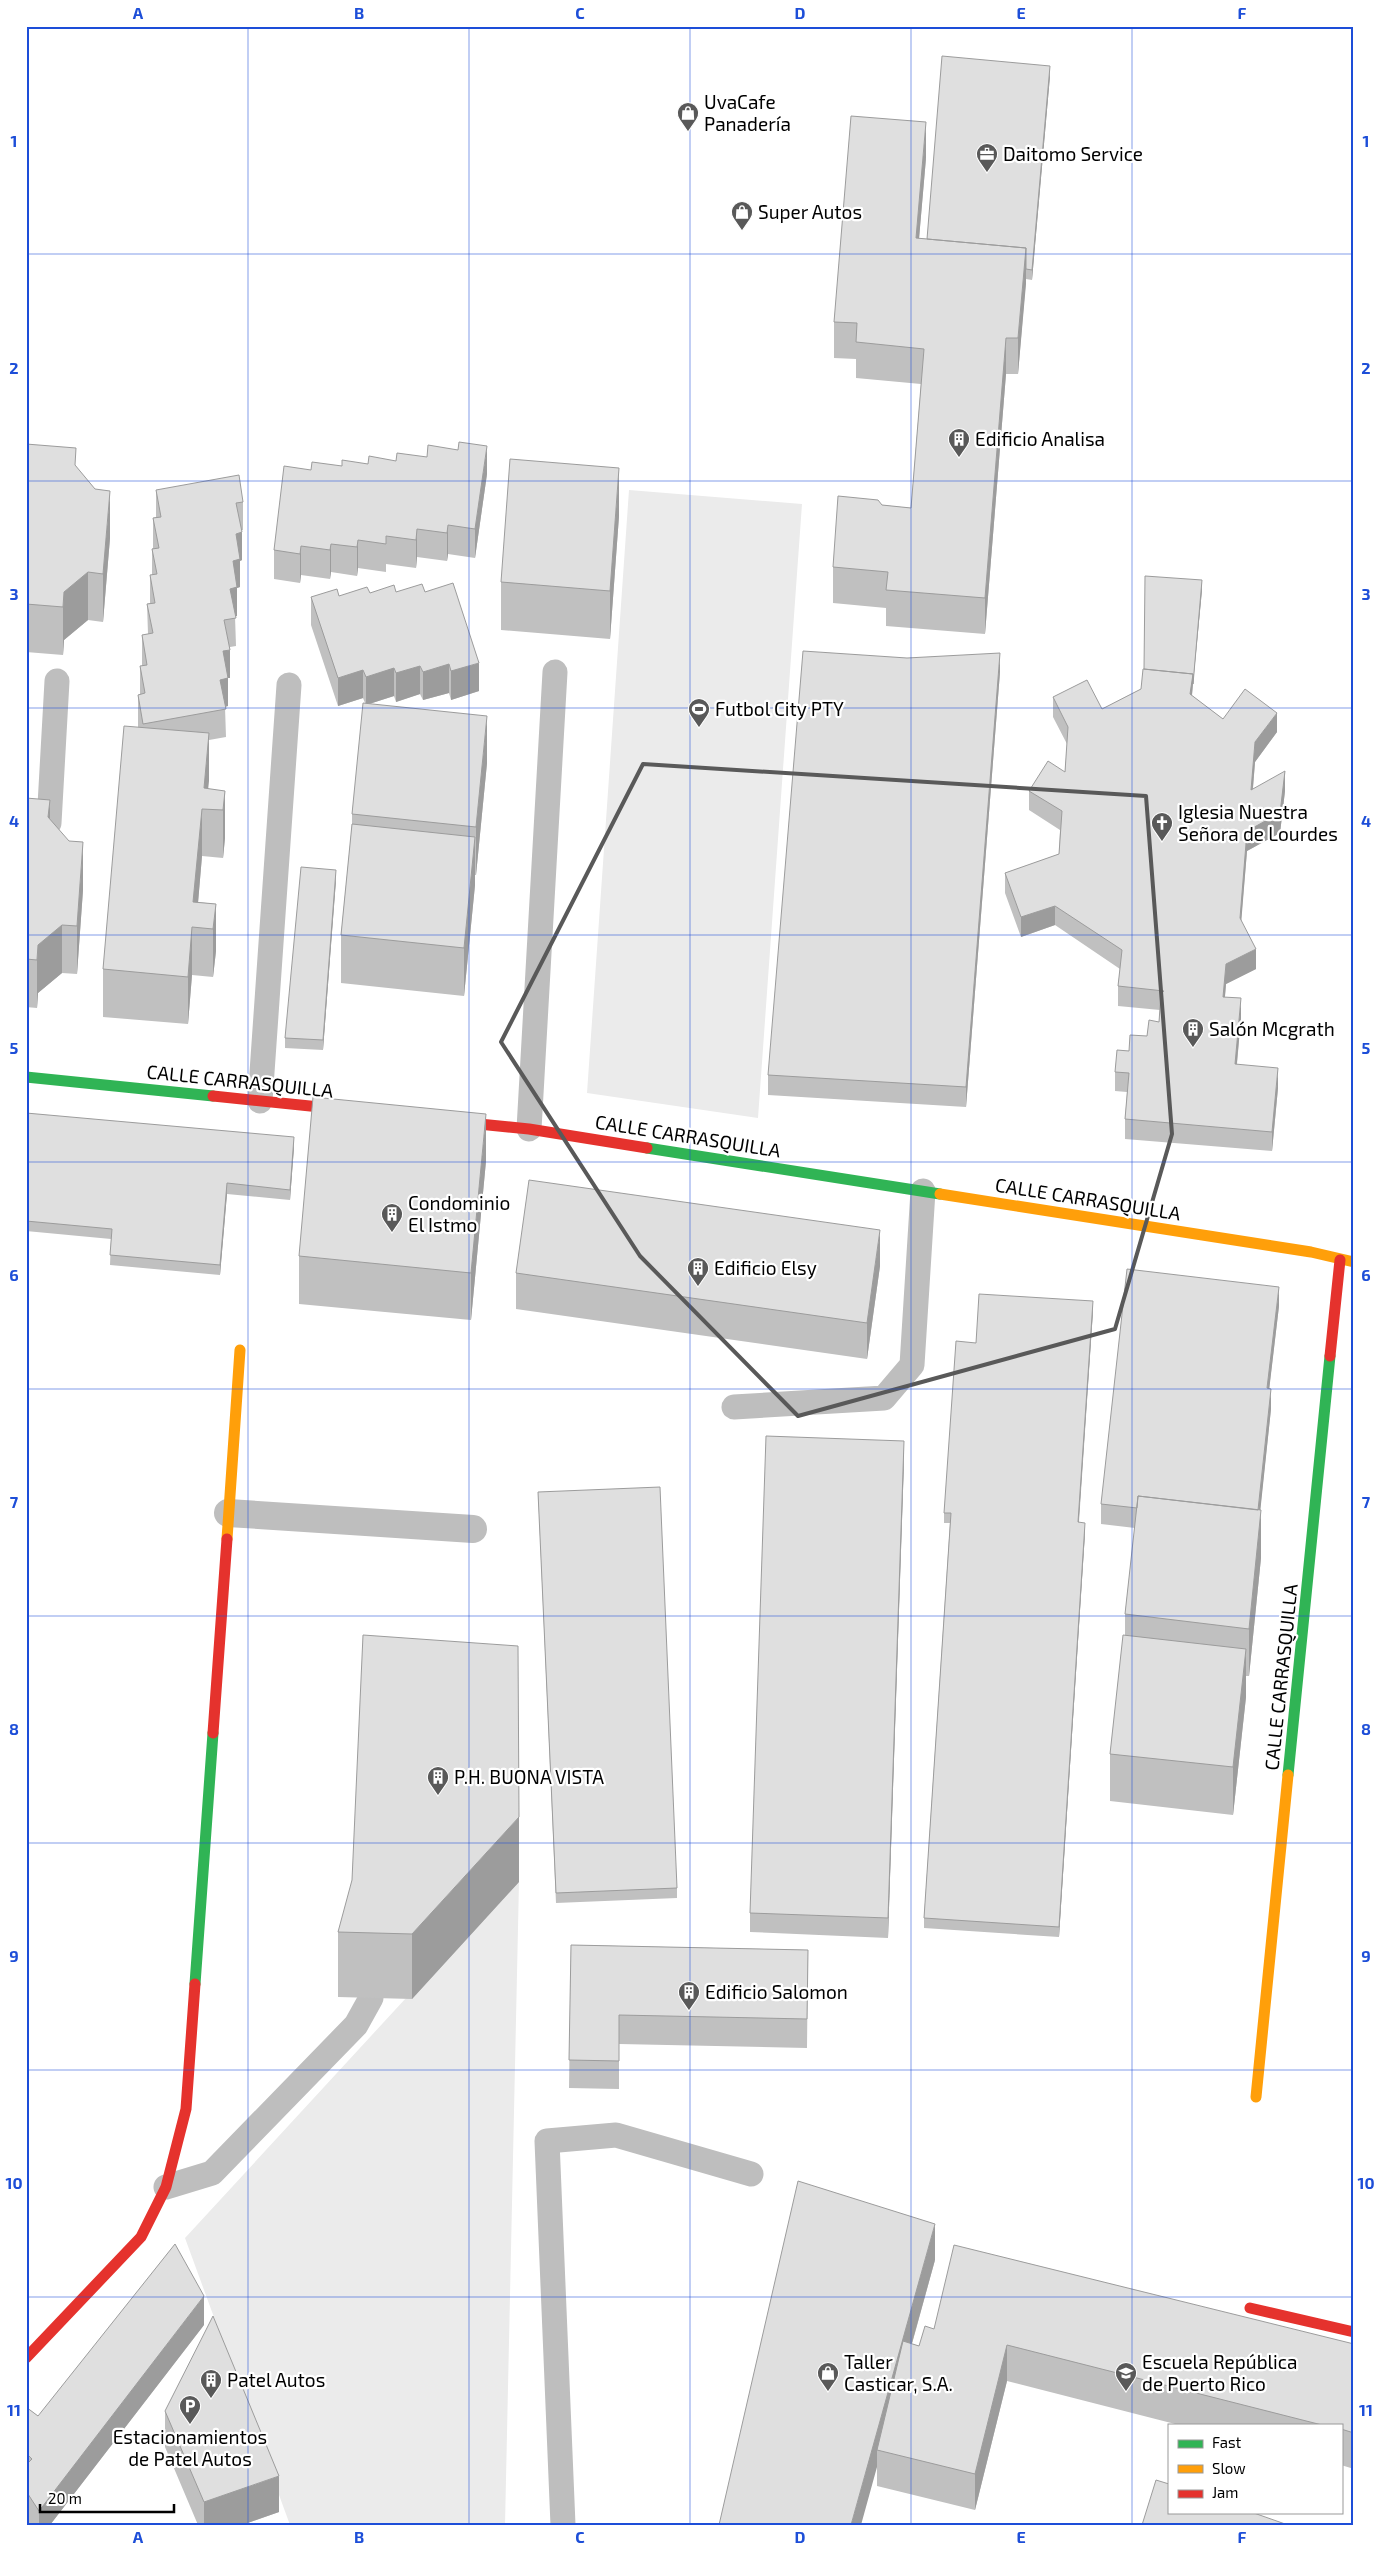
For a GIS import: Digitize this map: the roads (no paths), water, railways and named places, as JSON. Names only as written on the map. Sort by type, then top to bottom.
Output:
[{"type":"street","name":"CALLE CARRASQUILLA","points":[[26,1077],[365,1112]]},
{"type":"street","name":"CALLE CARRASQUILLA","points":[[433,1119],[529,1129],[1311,1252],[1354,1262]]},
{"type":"street","name":"CALLE CARRASQUILLA","points":[[1256,2097],[1340,1260]]},
{"type":"street","points":[[26,2358],[141,2237],[166,2187],[186,2108],[240,1350]]},
{"type":"street","points":[[228,1514],[473,1529]]},
{"type":"street","points":[[1250,2308],[1354,2332]]},
{"type":"lane","points":[[529,1129],[555,672]]},
{"type":"lane","points":[[26,823],[49,823],[57,681]]},
{"type":"lane","points":[[260,1101],[289,685]]},
{"type":"lane","points":[[734,1407],[884,1398],[912,1365],[923,1191]]},
{"type":"lane","points":[[166,2187],[212,2173],[356,2025],[371,1998]]},
{"type":"lane","points":[[563,2525],[547,2141],[616,2135],[751,2174]]},
{"type":"place","name":"UvaCafe Panadería","points":[[688,132]]},
{"type":"place","name":"Daitomo Service","points":[[987,173]]},
{"type":"place","name":"Super Autos","points":[[742,231]]},
{"type":"place","name":"Edificio Analisa","points":[[959,458]]},
{"type":"place","name":"Futbol City PTY","points":[[699,728]]},
{"type":"place","name":"Iglesia Nuestra Señora de Lourdes","points":[[1162,842]]},
{"type":"place","name":"Salón Mcgrath","points":[[1193,1048]]},
{"type":"place","name":"Condominio El Istmo","points":[[392,1233]]},
{"type":"place","name":"Edificio Elsy","points":[[698,1287]]},
{"type":"place","name":"P.H. BUONA VISTA","points":[[438,1796]]},
{"type":"place","name":"Edificio Salomon","points":[[689,2011]]},
{"type":"place","name":"Taller Casticar, S.A.","points":[[828,2392]]},
{"type":"place","name":"Escuela República de Puerto Rico","points":[[1126,2392]]},
{"type":"place","name":"Patel Autos","points":[[211,2399]]},
{"type":"place","name":"Estacionamientos de Patel Autos","points":[[190,2425]]}]
